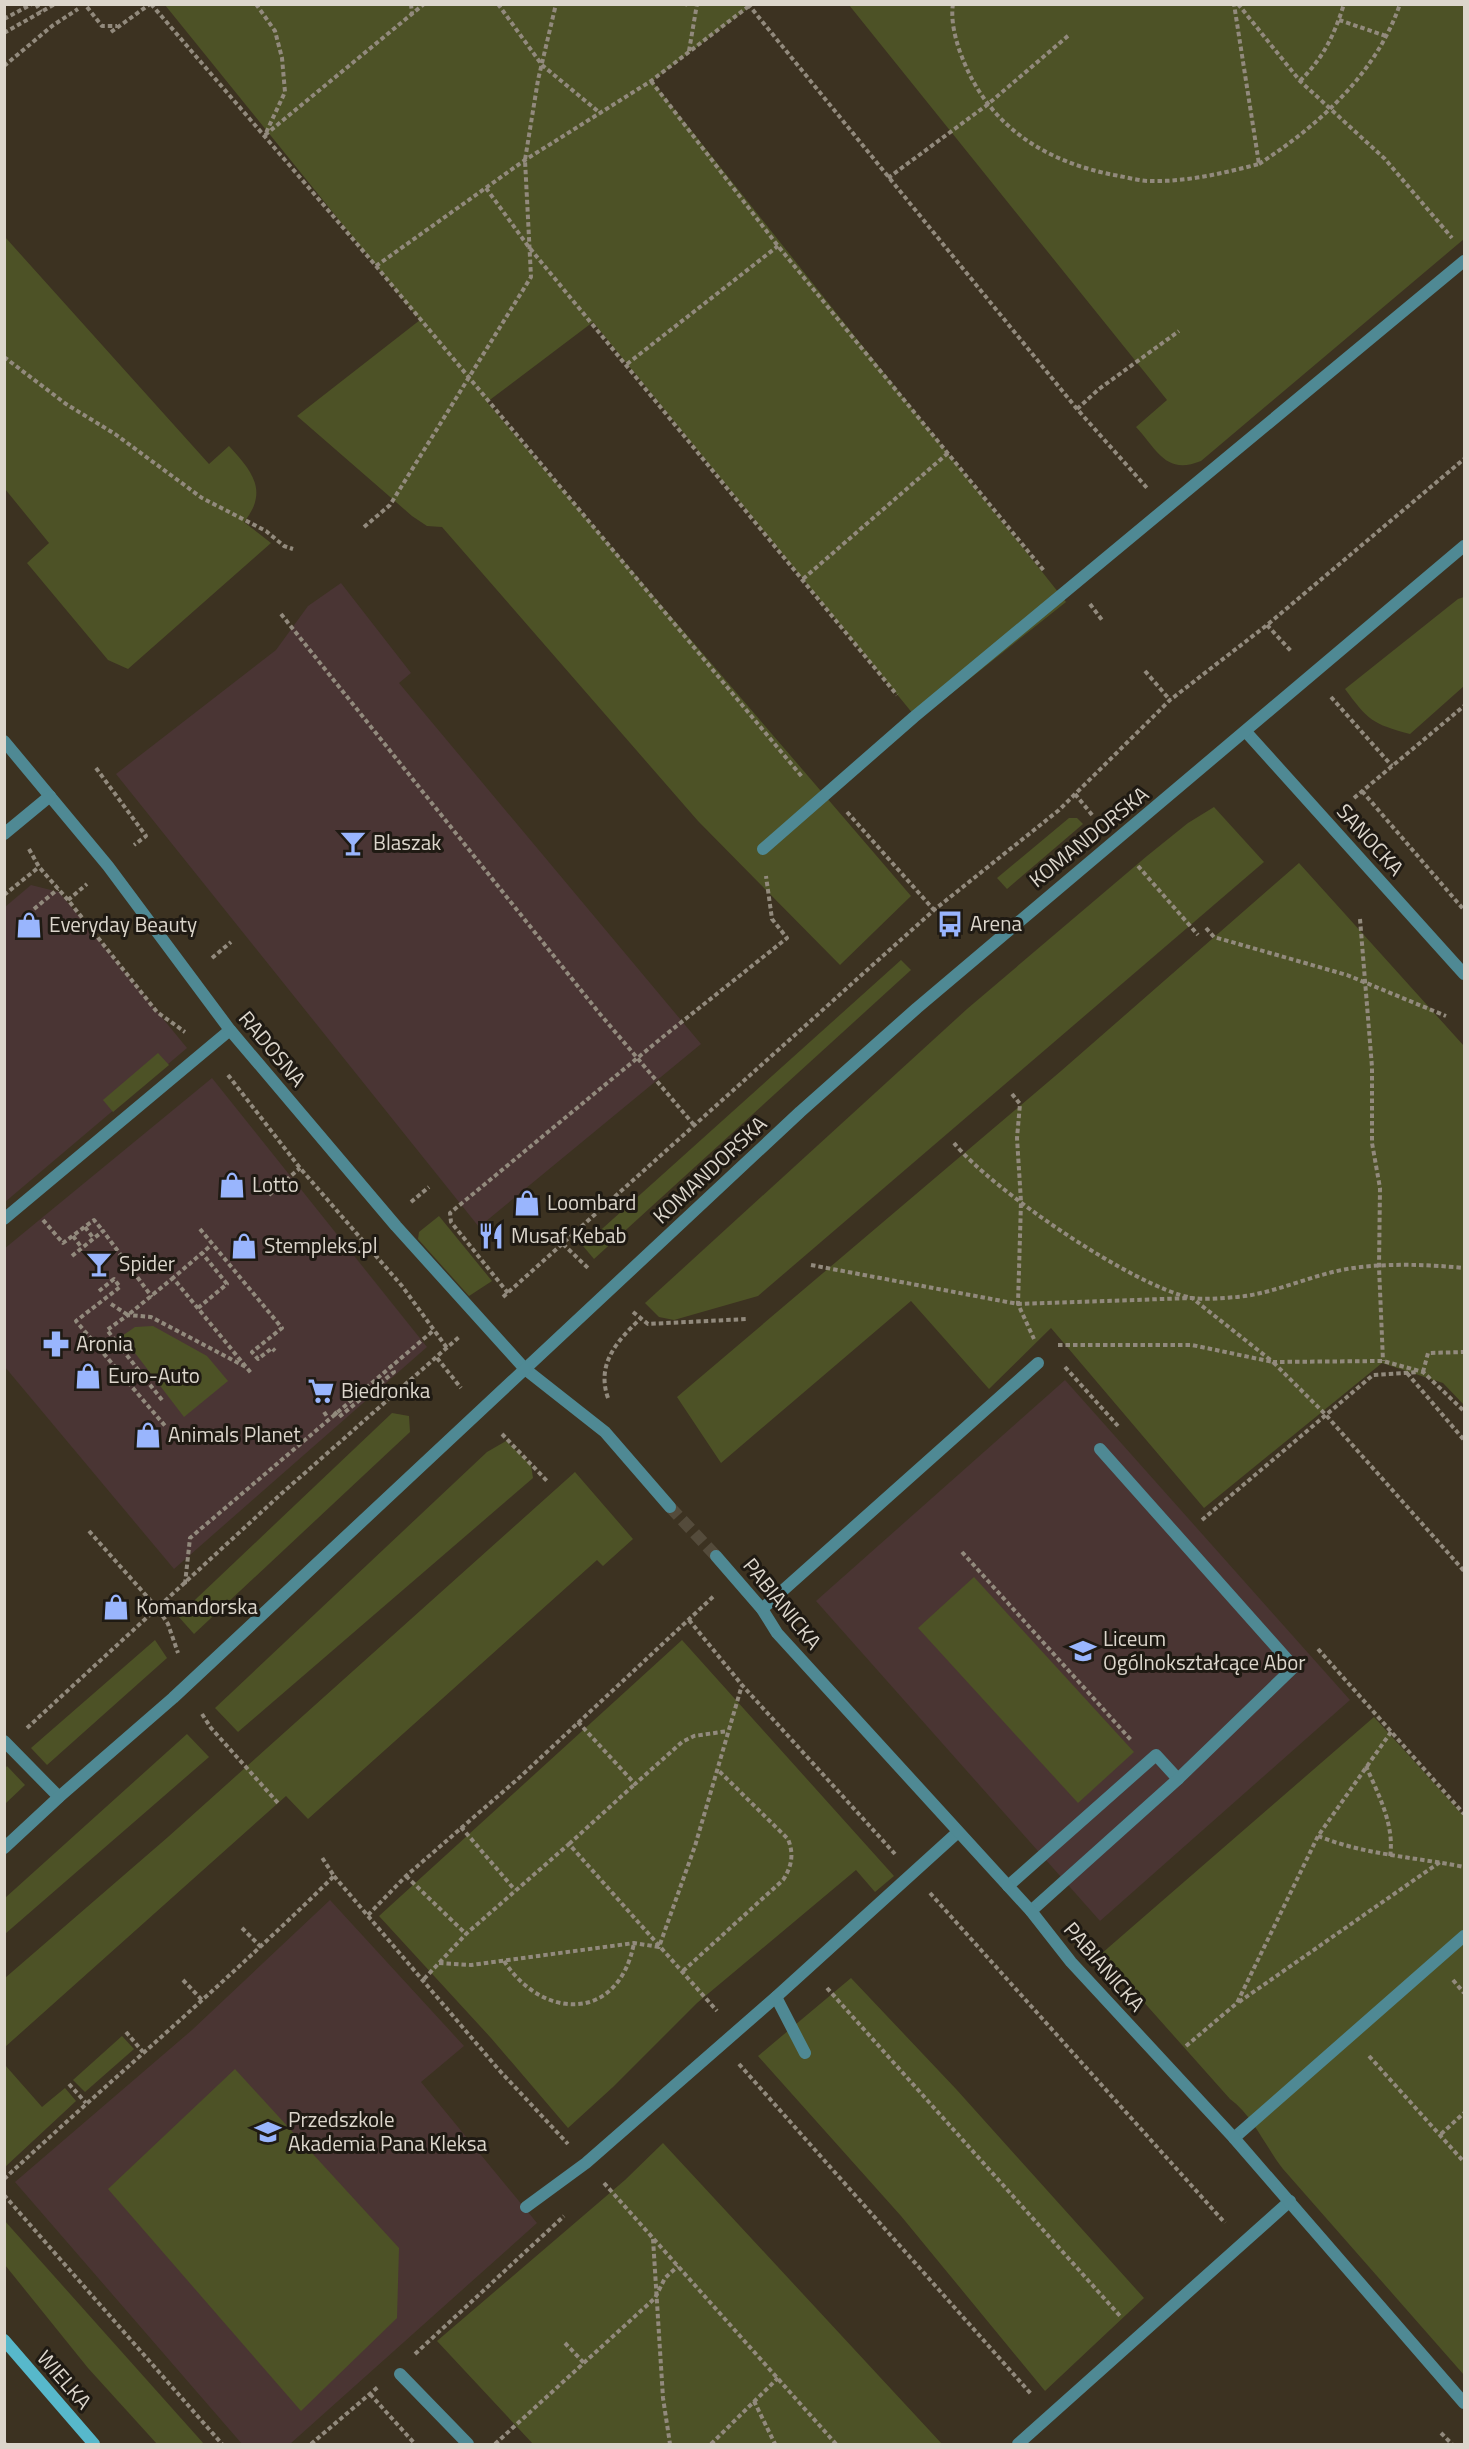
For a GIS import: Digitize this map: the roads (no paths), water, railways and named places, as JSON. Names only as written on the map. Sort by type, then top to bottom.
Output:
[{"type":"street","points":[[763,849],[807,813],[824,794],[914,717],[1464,261]]},
{"type":"street","name":"KOMANDORSKA","points":[[4,1848],[172,1698],[800,1112],[932,994],[1247,733],[1464,546]]},
{"type":"street","name":"SANOCKA","points":[[1247,733],[1464,974]]},
{"type":"street","name":"RADOSNA","points":[[4,741],[113,873],[230,1030],[404,1235],[525,1369]]},
{"type":"street","points":[[4,834],[51,796]]},
{"type":"street","points":[[4,1219],[230,1030]]},
{"type":"street","points":[[762,1609],[1038,1363]]},
{"type":"street","points":[[525,1369],[605,1432],[670,1507]]},
{"type":"street","points":[[1031,1911],[1178,1779],[1294,1667],[1100,1449]]},
{"type":"street","name":"PABIANICKA","points":[[716,1556],[762,1609],[777,1633],[1031,1911],[1071,1962],[1234,2138],[1464,2403]]},
{"type":"street","points":[[6,1743],[59,1797]]},
{"type":"street","points":[[1008,1886],[1156,1755],[1178,1779]]},
{"type":"street","points":[[526,2207],[586,2163],[735,2031],[776,1998],[914,1875],[958,1832]]},
{"type":"street","points":[[1234,2138],[1464,1936]]},
{"type":"street","points":[[776,1998],[806,2053]]},
{"type":"street","points":[[1018,2445],[1290,2201]]},
{"type":"street","name":"WIELKA","points":[[4,2340],[94,2445]]},
{"type":"street","points":[[400,2373],[468,2445]]},
{"type":"tunnel","points":[[670,1507],[716,1556]]},
{"type":"place","name":"Blaszak","points":[[353,843]]},
{"type":"place","name":"Arena","points":[[950,924]]},
{"type":"place","name":"Everyday Beauty","points":[[29,925]]},
{"type":"place","name":"Lotto","points":[[232,1185]]},
{"type":"place","name":"Loombard","points":[[527,1203]]},
{"type":"place","name":"Musaf Kebab","points":[[491,1236]]},
{"type":"place","name":"Stempleks.pl","points":[[244,1246]]},
{"type":"place","name":"Spider","points":[[99,1264]]},
{"type":"place","name":"Aronia","points":[[56,1344]]},
{"type":"place","name":"Euro-Auto","points":[[88,1376]]},
{"type":"place","name":"Biedronka","points":[[321,1391]]},
{"type":"place","name":"Animals Planet","points":[[148,1435]]},
{"type":"place","name":"Komandorska","points":[[116,1607]]},
{"type":"place","name":"Liceum Ogólnokształcące Abor","points":[[1083,1651]]},
{"type":"place","name":"Przedszkole Akademia Pana Kleksa","points":[[268,2132]]}]
